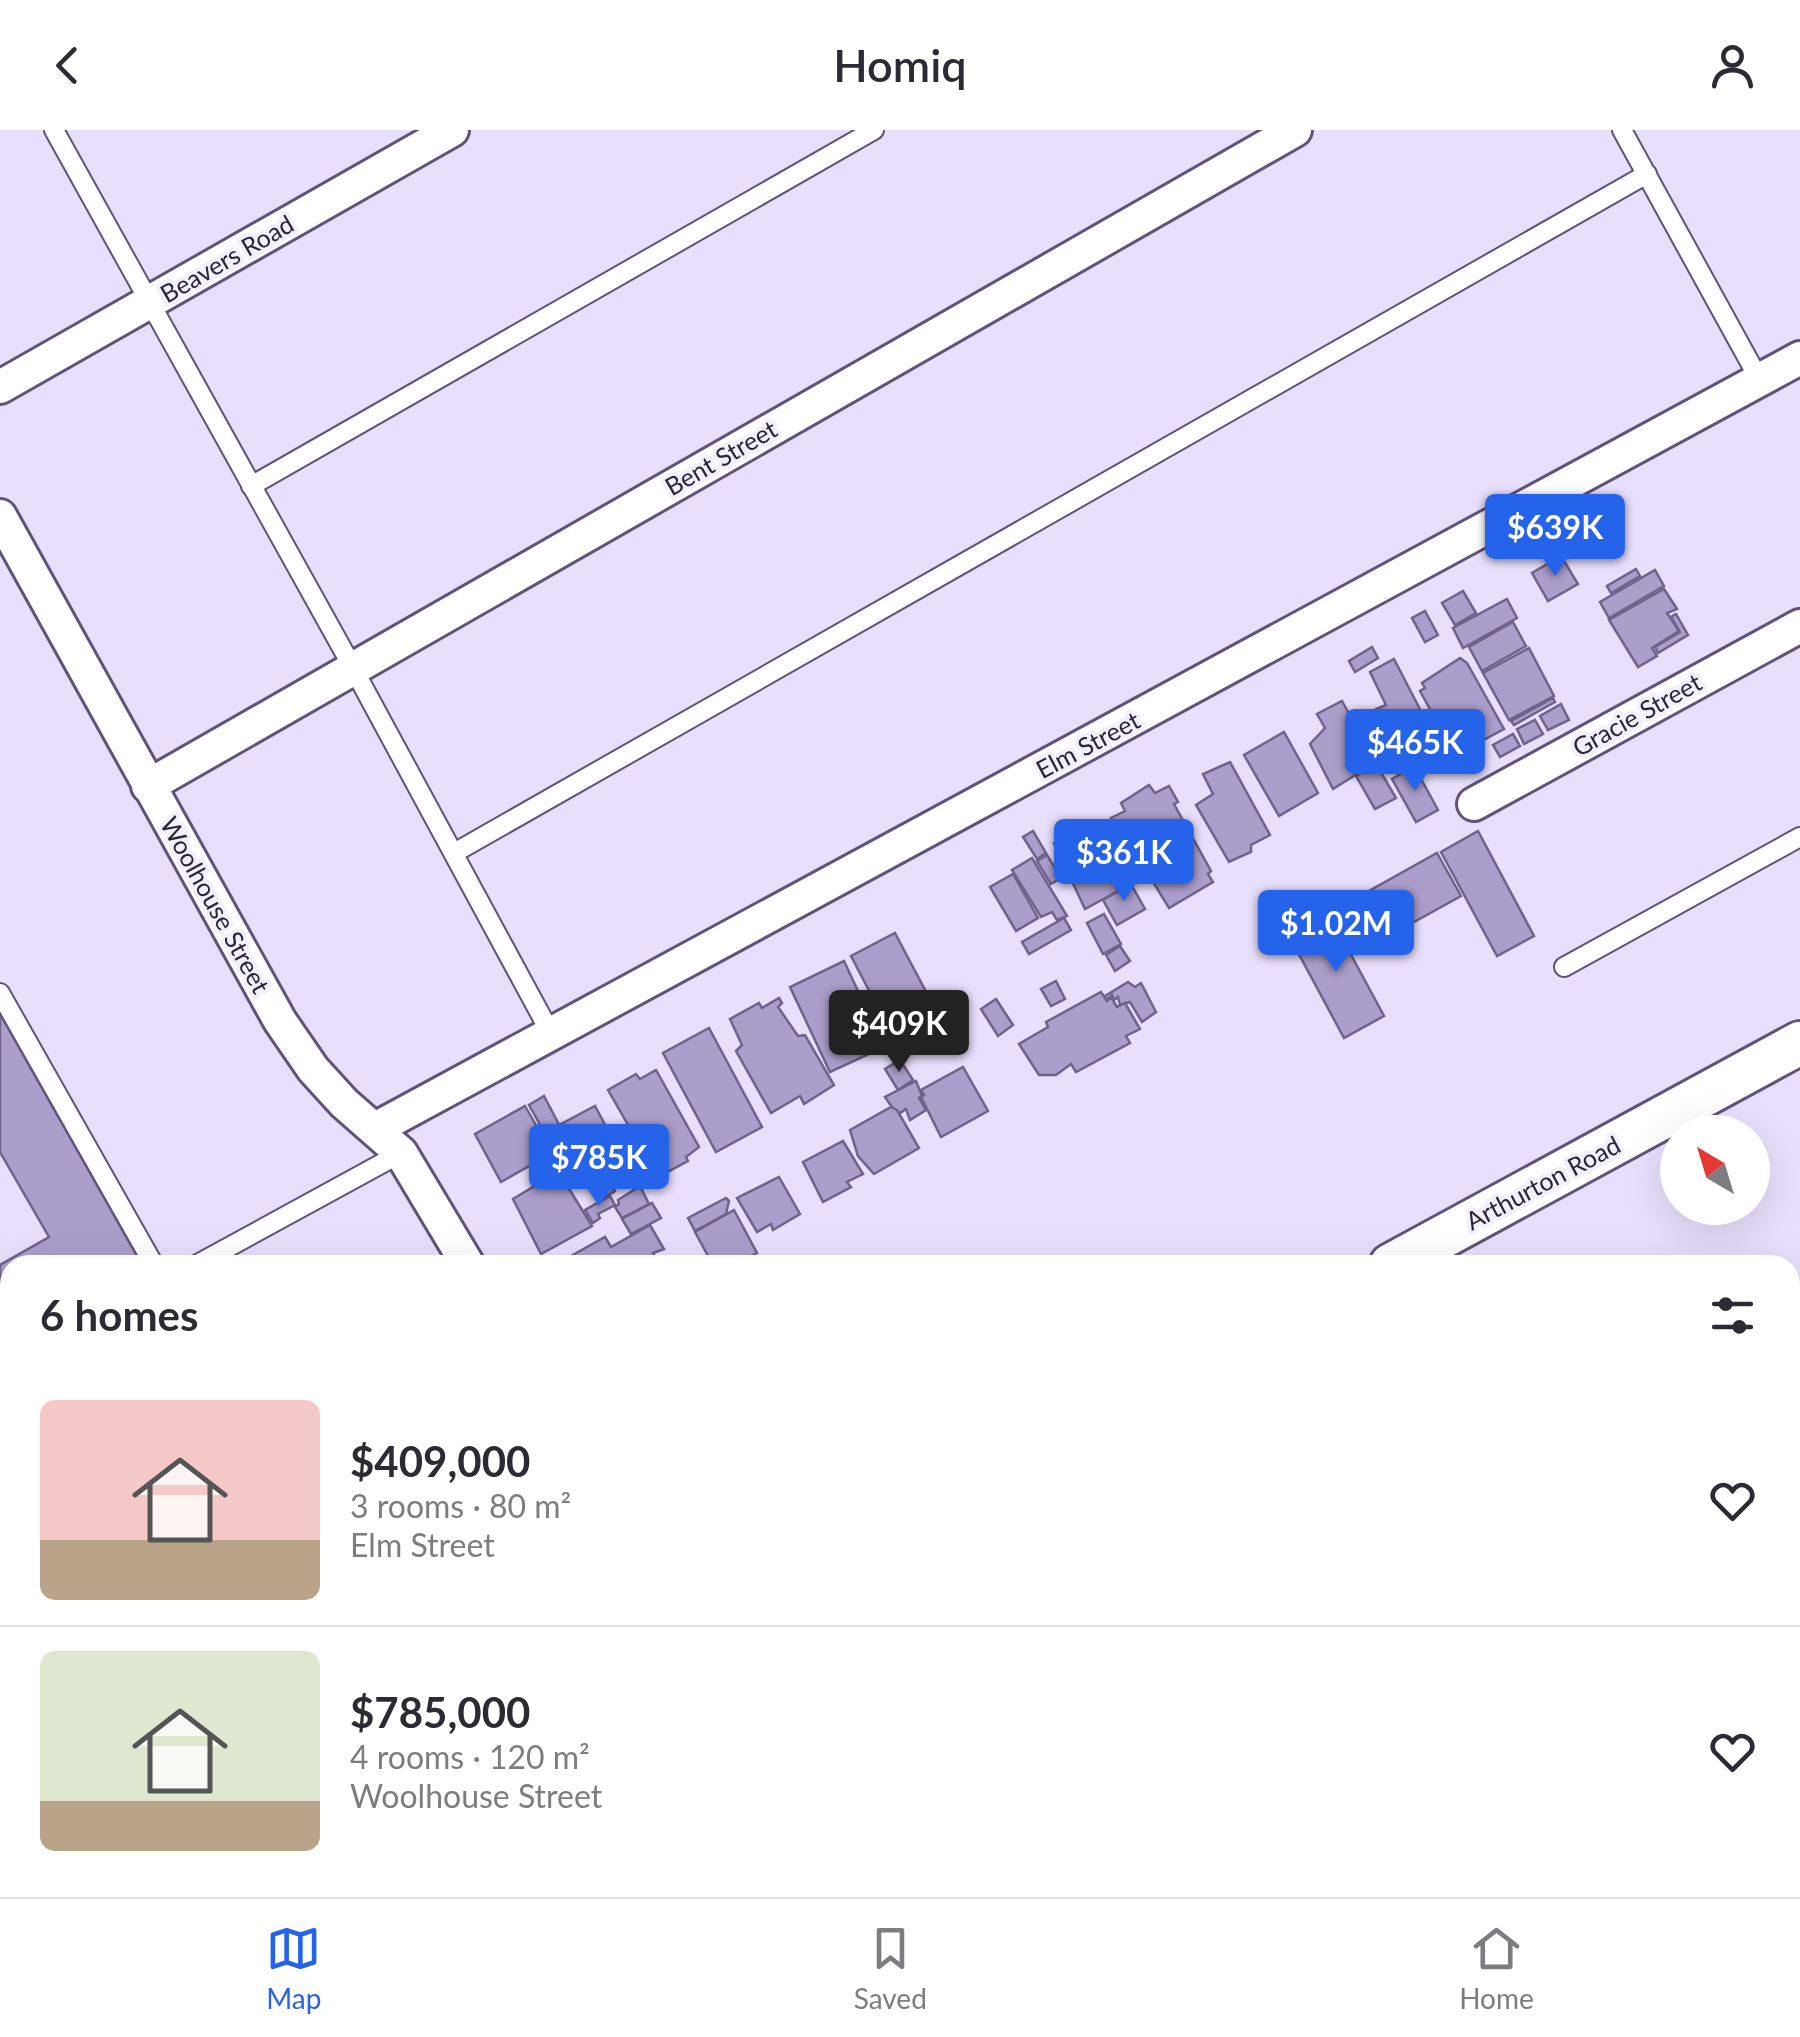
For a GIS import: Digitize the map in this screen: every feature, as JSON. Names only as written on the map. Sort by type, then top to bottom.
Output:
[{"type":"street","name":"Beavers Road","points":[[0,387],[452,130]]},
{"type":"street","name":"Bent Street","points":[[148,786],[1294,130]]},
{"type":"street","name":"Elm Street","points":[[375,1128],[1800,358]]},
{"type":"street","name":"Woolhouse Street","points":[[0,516],[280,1021],[313,1069],[344,1103],[401,1153],[462,1255]]},
{"type":"street","name":"Gracie Street","points":[[1474,804],[1800,626]]},
{"type":"street","name":"Arthurton Road","points":[[1408,1255],[1800,1043]]},
{"type":"lane","points":[[54,130],[550,1032]]},
{"type":"lane","points":[[251,486],[874,130]]},
{"type":"lane","points":[[1622,130],[1759,380]]},
{"type":"lane","points":[[454,853],[1647,174]]},
{"type":"lane","points":[[1564,968],[1800,837]]},
{"type":"lane","points":[[0,993],[148,1255]]},
{"type":"lane","points":[[214,1255],[401,1153]]},
{"type":"building","points":[[1561,556],[1578,584],[1548,601],[1532,573]]},
{"type":"building","points":[[1636,569],[1640,576],[1611,593],[1607,586]]},
{"type":"building","points":[[1655,570],[1664,586],[1609,618],[1600,602]]},
{"type":"building","points":[[1664,589],[1677,609],[1667,613],[1679,631],[1652,648],[1657,656],[1638,667],[1609,620]]},
{"type":"building","points":[[1463,591],[1476,613],[1455,625],[1442,603]]},
{"type":"building","points":[[1507,599],[1517,618],[1463,648],[1453,628]]},
{"type":"building","points":[[1425,611],[1438,635],[1425,642],[1412,618]]},
{"type":"building","points":[[1676,614],[1688,635],[1658,653],[1655,647],[1680,632],[1671,617]]},
{"type":"building","points":[[1513,622],[1526,646],[1482,671],[1469,647]]},
{"type":"building","points":[[1372,647],[1378,658],[1355,672],[1349,661]]},
{"type":"building","points":[[1529,648],[1554,696],[1509,720],[1483,673]]},
{"type":"building","points":[[1460,658],[1467,663],[1504,729],[1480,742],[1483,750],[1460,764],[1420,691],[1425,688],[1422,683]]},
{"type":"building","points":[[1394,659],[1441,750],[1425,758],[1422,754],[1397,768],[1371,722],[1380,715],[1376,709],[1386,705],[1370,672]]},
{"type":"building","points":[[1553,698],[1555,702],[1514,725],[1511,721]]},
{"type":"building","points":[[1342,701],[1376,762],[1333,789],[1310,744],[1325,728],[1317,714]]},
{"type":"building","points":[[1561,704],[1569,720],[1548,730],[1540,716]]},
{"type":"building","points":[[1535,720],[1543,734],[1524,744],[1517,729]]},
{"type":"building","points":[[1284,732],[1318,793],[1279,816],[1244,755]]},
{"type":"building","points":[[1513,734],[1520,746],[1500,757],[1493,745]]},
{"type":"building","points":[[1230,762],[1270,835],[1251,845],[1251,852],[1229,862],[1196,805],[1213,794],[1203,774]]},
{"type":"building","points":[[1376,764],[1396,798],[1375,809],[1356,776]]},
{"type":"building","points":[[1414,766],[1438,810],[1416,822],[1392,779]]},
{"type":"building","points":[[1149,785],[1155,793],[1169,786],[1213,882],[1169,908],[1150,877],[1144,878],[1111,818],[1125,811],[1121,803]]},
{"type":"building","points":[[1088,823],[1093,832],[1108,824],[1138,880],[1085,909],[1054,843]]},
{"type":"building","points":[[1033,831],[1046,853],[1037,859],[1023,837]]},
{"type":"building","points":[[1478,831],[1534,936],[1497,956],[1441,852]]},
{"type":"building","points":[[1437,853],[1461,896],[1356,954],[1333,911]]},
{"type":"building","points":[[1047,855],[1061,878],[1051,884],[1037,861]]},
{"type":"building","points":[[1032,858],[1067,916],[1057,920],[1052,912],[1041,917],[1012,870]]},
{"type":"building","points":[[1013,874],[1038,918],[1016,931],[990,887]]},
{"type":"building","points":[[1131,884],[1145,909],[1117,925],[1103,900]]},
{"type":"building","points":[[1328,912],[1384,1016],[1344,1038],[1288,934]]},
{"type":"building","points":[[1104,914],[1121,944],[1103,954],[1087,923]]},
{"type":"building","points":[[1064,918],[1071,930],[1029,954],[1022,942]]},
{"type":"building","points":[[895,933],[942,1022],[898,1046],[851,956]]},
{"type":"building","points":[[1120,946],[1130,961],[1115,971],[1106,955]]},
{"type":"building","points":[[844,961],[884,1047],[830,1072],[790,987]]},
{"type":"building","points":[[1056,981],[1065,999],[1051,1006],[1041,989]]},
{"type":"building","points":[[1128,982],[1135,987],[1141,983],[1156,1012],[1142,1022],[1130,1002],[1120,1005],[1118,997],[1114,1000],[1112,995],[1107,1000],[1105,996]]},
{"type":"building","points":[[1101,992],[1107,1001],[1111,997],[1117,1007],[1125,1003],[1140,1029],[1126,1036],[1130,1043],[1076,1072],[1071,1064],[1056,1075],[1039,1075],[1019,1044],[1048,1027],[1046,1022]]},
{"type":"building","points":[[779,998],[782,1003],[778,1007],[798,1036],[805,1035],[834,1085],[804,1104],[800,1096],[771,1113],[736,1051],[742,1045],[730,1019],[759,1003],[762,1008]]},
{"type":"building","points":[[996,999],[1013,1025],[998,1036],[981,1009]]},
{"type":"building","points":[[0,1014],[136,1255],[18,1255],[49,1237],[0,1152]]},
{"type":"building","points":[[709,1028],[762,1127],[716,1152],[663,1053]]},
{"type":"building","points":[[900,1060],[913,1080],[898,1090],[885,1069]]},
{"type":"building","points":[[963,1067],[988,1111],[941,1137],[921,1090]]},
{"type":"building","points":[[656,1070],[699,1147],[686,1157],[688,1161],[658,1177],[608,1090],[636,1074],[640,1079]]},
{"type":"building","points":[[916,1081],[926,1110],[910,1120],[906,1109],[900,1113],[894,1110],[885,1097]]},
{"type":"building","points":[[544,1096],[576,1157],[559,1167],[553,1159],[556,1153],[529,1105]]},
{"type":"building","points":[[525,1106],[552,1153],[501,1182],[475,1134]]},
{"type":"building","points":[[595,1106],[610,1134],[575,1152],[561,1124]]},
{"type":"building","points":[[891,1107],[897,1110],[919,1148],[874,1174],[858,1156],[850,1130]]},
{"type":"building","points":[[843,1141],[863,1174],[847,1182],[851,1187],[823,1202],[803,1162]]},
{"type":"building","points":[[574,1162],[583,1177],[568,1187],[592,1226],[541,1254],[513,1199]]},
{"type":"building","points":[[602,1169],[615,1191],[604,1198],[590,1176]]},
{"type":"building","points":[[779,1177],[800,1214],[773,1230],[771,1224],[757,1232],[737,1198]]},
{"type":"building","points":[[640,1186],[649,1204],[622,1218],[615,1207],[618,1200]]},
{"type":"building","points":[[610,1196],[615,1205],[598,1214],[600,1218],[593,1223],[585,1210]]},
{"type":"building","points":[[726,1198],[726,1214],[695,1231],[688,1218]]},
{"type":"building","points":[[652,1203],[661,1218],[631,1234],[622,1219]]},
{"type":"building","points":[[734,1210],[757,1253],[708,1255],[695,1232]]},
{"type":"building","points":[[650,1225],[664,1249],[654,1255],[573,1255],[605,1237],[611,1247]]}]
